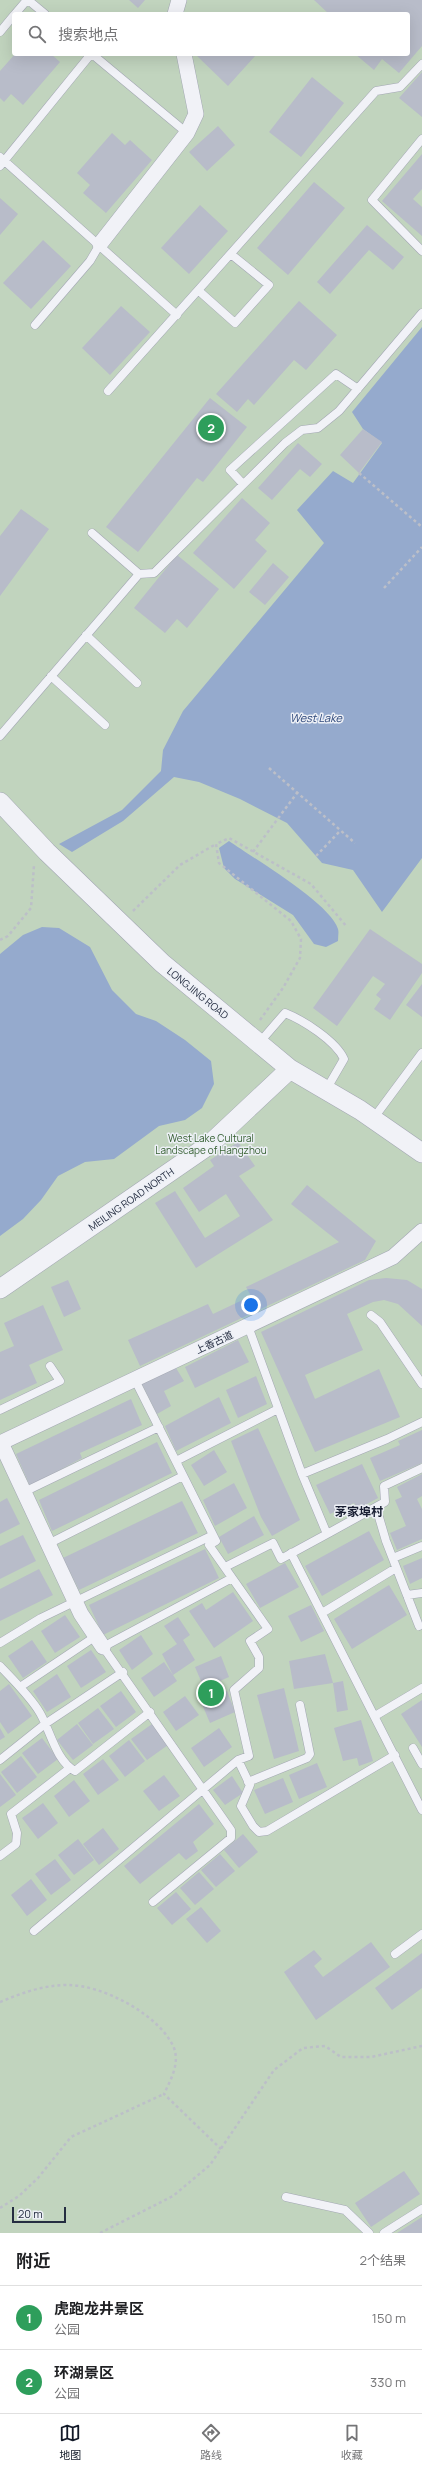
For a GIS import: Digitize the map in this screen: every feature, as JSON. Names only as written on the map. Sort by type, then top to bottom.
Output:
[{"type":"street","points":[[176,12],[179,0]]},
{"type":"street","points":[[100,244],[187,133],[196,114],[184,56]]},
{"type":"street","name":"LONGJING ROAD","points":[[0,802],[46,852],[162,963],[257,1034],[290,1069],[373,1119],[422,1153]]},
{"type":"street","name":"MEILING ROAD NORTH","points":[[0,1289],[209,1145],[290,1069]]},
{"type":"street","name":"上香古道","points":[[0,1443],[393,1258],[422,1231]]},
{"type":"street","points":[[0,1443],[75,1602],[100,1642]]},
{"type":"lane","points":[[17,12],[27,0],[42,12]]},
{"type":"lane","points":[[0,32],[12,17]]},
{"type":"lane","points":[[90,56],[2,161],[100,244],[177,314]]},
{"type":"lane","points":[[94,56],[187,133]]},
{"type":"lane","points":[[108,391],[232,255],[376,91],[400,87],[422,64]]},
{"type":"lane","points":[[422,139],[372,200],[422,251]]},
{"type":"lane","points":[[35,325],[90,261],[100,244]]},
{"type":"lane","points":[[199,291],[235,323],[269,285],[232,255]]},
{"type":"lane","points":[[92,533],[139,574],[154,573],[284,443],[302,430],[318,428],[339,411],[422,313]]},
{"type":"lane","points":[[243,484],[230,470],[336,374],[358,389]]},
{"type":"lane","points":[[0,736],[139,574]]},
{"type":"lane","points":[[86,635],[137,683]]},
{"type":"lane","points":[[51,676],[105,725]]},
{"type":"lane","points":[[257,1034],[285,1013],[296,1018],[340,1049],[344,1058],[326,1090]]},
{"type":"lane","points":[[373,1119],[422,1053]]},
{"type":"lane","points":[[371,1315],[380,1322],[422,1384]]},
{"type":"lane","points":[[248,1326],[302,1474],[327,1534]]},
{"type":"lane","points":[[0,1410],[60,1381],[50,1366]]},
{"type":"lane","points":[[34,1931],[202,1789],[238,1760],[250,1756],[234,1690],[259,1668],[259,1657],[250,1641],[268,1629],[209,1545],[216,1541],[135,1380]]},
{"type":"lane","points":[[176,1461],[278,1409]]},
{"type":"lane","points":[[302,1474],[387,1439],[422,1422]]},
{"type":"lane","points":[[24,1492],[159,1427]]},
{"type":"lane","points":[[224,1567],[272,1543],[281,1559],[385,1502],[384,1486],[422,1468]]},
{"type":"lane","points":[[48,1544],[184,1476]]},
{"type":"lane","points":[[376,1507],[392,1558],[421,1627]]},
{"type":"lane","points":[[0,1643],[41,1618],[213,1535]]},
{"type":"lane","points":[[392,1558],[422,1546]]},
{"type":"lane","points":[[291,1553],[422,1810]]},
{"type":"lane","points":[[322,1613],[396,1568]]},
{"type":"lane","points":[[20,1687],[100,1642],[232,1578]]},
{"type":"lane","points":[[407,1595],[422,1593]]},
{"type":"lane","points":[[100,1642],[123,1672],[231,1830],[230,1838],[153,1902]]},
{"type":"lane","points":[[0,1666],[20,1687],[40,1713],[56,1747],[70,1768],[75,1771],[150,1712]]},
{"type":"lane","points":[[0,1760],[45,1724],[123,1672]]},
{"type":"lane","points":[[375,1716],[422,1688]]},
{"type":"lane","points":[[248,1782],[307,1758],[310,1754],[300,1705]]},
{"type":"lane","points":[[412,1748],[422,1764]]},
{"type":"lane","points":[[238,1760],[250,1785],[241,1806],[253,1826],[259,1832],[267,1831],[395,1755]]},
{"type":"lane","points":[[0,1856],[16,1844],[17,1833],[11,1814],[70,1768]]},
{"type":"lane","points":[[396,1954],[422,1934]]},
{"type":"lane","points":[[286,2197],[345,2210],[369,2233]]},
{"type":"lane","points":[[384,2233],[422,2209]]},
{"type":"path","points":[[359,473],[422,527]]},
{"type":"path","points":[[384,588],[422,548]]},
{"type":"path","points":[[269,768],[355,844]]},
{"type":"path","points":[[253,852],[297,793]]},
{"type":"path","points":[[316,856],[340,831]]},
{"type":"path","points":[[131,913],[180,865],[229,838],[312,884],[348,928]]},
{"type":"path","points":[[216,844],[219,863],[290,921],[301,939],[300,958],[257,1034]]},
{"type":"path","points":[[0,940],[8,936],[31,908],[34,861],[46,852]]},
{"type":"path","points":[[0,2002],[31,1989],[69,1985],[101,1992],[133,2006],[160,2027],[174,2049],[174,2073],[164,2094],[71,2137],[38,2178],[19,2196],[0,2208]]},
{"type":"path","points":[[100,2233],[173,2196],[210,2165],[274,2070],[303,2048],[325,2046],[341,2057],[372,2057],[422,2046]]},
{"type":"path","points":[[164,2094],[221,2149]]},
{"type":"green space","name":"West Lake Cultural Landscape of Hangzhou","points":[[0,0],[422,0],[422,2233],[0,2233]]},
{"type":"water","name":"West Lake","points":[[422,327],[422,858],[382,912],[353,870],[322,863],[287,823],[240,799],[199,782],[174,777],[123,821],[72,852],[59,844],[122,810],[161,771],[163,750],[183,711],[324,543],[297,510],[333,471],[353,483],[382,443],[363,429],[352,412]]},
{"type":"water","points":[[229,841],[272,869],[321,907],[332,918],[338,929],[338,941],[326,947],[314,944],[293,915],[235,879],[224,868],[219,848]]},
{"type":"water","points":[[42,927],[59,928],[90,947],[112,990],[136,1014],[156,1021],[185,1040],[211,1061],[214,1084],[202,1108],[185,1120],[159,1126],[114,1159],[85,1162],[58,1176],[41,1200],[23,1219],[0,1236],[0,954],[23,935]]},
{"type":"building","points":[[129,0],[145,0],[138,8]]},
{"type":"building","points":[[314,0],[422,0],[422,46],[399,73],[382,59],[374,70],[357,56],[410,56],[410,12],[327,12]]},
{"type":"building","points":[[13,56],[53,56],[60,62],[23,105],[11,94],[4,102],[0,98],[0,71]]},
{"type":"building","points":[[197,56],[255,56],[228,86]]},
{"type":"building","points":[[422,72],[422,117],[399,98]]},
{"type":"building","points":[[312,77],[344,103],[301,157],[269,132]]},
{"type":"building","points":[[218,126],[235,145],[207,171],[189,152]]},
{"type":"building","points":[[112,133],[125,145],[130,140],[152,160],[106,213],[83,193],[90,185],[77,173]]},
{"type":"building","points":[[422,154],[422,189],[413,199],[422,207],[422,236],[382,201]]},
{"type":"building","points":[[314,182],[345,208],[288,275],[257,248]]},
{"type":"building","points":[[0,198],[18,214],[0,235]]},
{"type":"building","points":[[200,205],[228,231],[189,274],[161,248]]},
{"type":"building","points":[[367,225],[404,257],[393,270],[369,250],[330,294],[317,282]]},
{"type":"building","points":[[43,240],[71,266],[31,309],[3,283]]},
{"type":"building","points":[[299,301],[337,335],[306,370],[294,360],[254,405],[248,399],[237,412],[216,394]]},
{"type":"building","points":[[121,306],[150,332],[110,375],[82,348]]},
{"type":"building","points":[[210,398],[247,427],[203,482],[197,478],[138,552],[106,527]]},
{"type":"building","points":[[363,429],[382,442],[359,473],[340,455]]},
{"type":"building","points":[[298,443],[322,464],[310,477],[300,469],[272,500],[258,488]]},
{"type":"building","points":[[242,498],[270,523],[255,540],[267,551],[234,589],[193,553]]},
{"type":"building","points":[[21,509],[49,529],[0,596],[0,536]]},
{"type":"building","points":[[177,555],[219,589],[187,628],[177,619],[165,633],[134,608]]},
{"type":"building","points":[[273,563],[289,577],[265,605],[249,592]]},
{"type":"building","points":[[370,929],[422,964],[422,973],[390,1020],[374,1009],[381,999],[376,995],[385,984],[373,976],[337,1026],[313,1008]]},
{"type":"building","points":[[422,984],[422,1017],[406,1005]]},
{"type":"building","points":[[238,1142],[255,1166],[239,1176],[273,1220],[196,1268],[155,1203],[175,1191],[205,1238],[240,1216],[226,1194],[199,1212],[183,1188],[214,1166],[210,1160]]},
{"type":"building","points":[[307,1185],[376,1241],[365,1260],[140,1366],[128,1340],[208,1304],[213,1314],[251,1296],[246,1287],[339,1242],[291,1204]]},
{"type":"building","points":[[386,1278],[407,1280],[422,1289],[422,1326],[398,1304],[384,1300],[373,1302],[347,1314],[363,1350],[305,1375],[315,1399],[379,1369],[400,1417],[315,1452],[261,1332],[369,1280]]},
{"type":"building","points":[[68,1280],[81,1309],[64,1317],[51,1287]]},
{"type":"building","points":[[43,1305],[63,1350],[29,1365],[37,1383],[0,1400],[0,1352],[14,1346],[4,1323]]},
{"type":"building","points":[[238,1340],[249,1362],[195,1388],[185,1367]]},
{"type":"building","points":[[176,1368],[184,1381],[164,1391],[171,1406],[157,1414],[142,1384]]},
{"type":"building","points":[[256,1376],[267,1404],[238,1418],[226,1390]]},
{"type":"building","points":[[219,1397],[231,1423],[176,1451],[165,1426]]},
{"type":"building","points":[[131,1399],[142,1425],[80,1453],[82,1458],[30,1486],[16,1454]]},
{"type":"building","points":[[258,1428],[300,1520],[272,1536],[261,1517],[231,1441]]},
{"type":"building","points":[[422,1430],[422,1463],[380,1481],[370,1458],[400,1445],[398,1441]]},
{"type":"building","points":[[157,1442],[172,1473],[52,1531],[39,1500]]},
{"type":"building","points":[[214,1450],[227,1472],[204,1486],[191,1465]]},
{"type":"building","points":[[362,1464],[378,1498],[358,1509],[354,1503],[330,1514],[316,1485]]},
{"type":"building","points":[[422,1474],[422,1496],[417,1499],[422,1509],[422,1539],[397,1550],[390,1533],[406,1526],[395,1500],[402,1497],[397,1487]]},
{"type":"building","points":[[234,1483],[247,1508],[215,1526],[203,1500]]},
{"type":"building","points":[[7,1498],[20,1524],[0,1534],[0,1502]]},
{"type":"building","points":[[182,1501],[198,1533],[79,1590],[63,1558]]},
{"type":"building","points":[[254,1516],[264,1535],[228,1554],[219,1537]]},
{"type":"building","points":[[369,1531],[384,1560],[322,1596],[305,1566]]},
{"type":"building","points":[[23,1535],[36,1561],[0,1579],[0,1546]]},
{"type":"building","points":[[205,1549],[219,1578],[103,1635],[89,1605]]},
{"type":"building","points":[[422,1558],[422,1578],[410,1584],[403,1566]]},
{"type":"building","points":[[285,1563],[299,1587],[260,1608],[246,1584]]},
{"type":"building","points":[[39,1569],[53,1595],[0,1621],[0,1589]]},
{"type":"building","points":[[389,1585],[407,1615],[352,1649],[334,1619]]},
{"type":"building","points":[[233,1592],[253,1621],[214,1648],[189,1611],[202,1603],[206,1610]]},
{"type":"building","points":[[311,1605],[324,1631],[301,1642],[288,1616]]},
{"type":"building","points":[[65,1615],[80,1637],[55,1653],[41,1631]]},
{"type":"building","points":[[178,1617],[190,1635],[183,1640],[195,1660],[173,1675],[162,1654],[177,1644],[164,1626]]},
{"type":"building","points":[[141,1635],[153,1654],[132,1670],[119,1650]]},
{"type":"building","points":[[32,1640],[47,1662],[23,1678],[8,1656]]},
{"type":"building","points":[[91,1650],[106,1672],[81,1688],[67,1666]]},
{"type":"building","points":[[325,1654],[333,1683],[294,1689],[289,1661]]},
{"type":"building","points":[[221,1656],[229,1677],[204,1688],[195,1667]]},
{"type":"building","points":[[164,1662],[177,1681],[154,1697],[141,1678]]},
{"type":"building","points":[[57,1674],[71,1697],[47,1712],[33,1691]]},
{"type":"building","points":[[343,1681],[348,1710],[337,1712],[333,1683]]},
{"type":"building","points":[[9,1684],[32,1716],[8,1734],[0,1722],[0,1691]]},
{"type":"building","points":[[284,1688],[299,1751],[274,1759],[257,1695]]},
{"type":"building","points":[[121,1691],[136,1712],[116,1727],[100,1706]]},
{"type":"building","points":[[227,1691],[235,1712],[210,1723],[201,1702]]},
{"type":"building","points":[[185,1696],[199,1715],[176,1731],[163,1712]]},
{"type":"building","points":[[422,1700],[422,1747],[401,1714]]},
{"type":"building","points":[[98,1708],[114,1729],[93,1744],[78,1723]]},
{"type":"building","points":[[361,1720],[373,1761],[359,1766],[357,1758],[343,1761],[334,1728]]},
{"type":"building","points":[[77,1724],[93,1745],[73,1760],[57,1740]]},
{"type":"building","points":[[152,1724],[168,1745],[147,1760],[131,1739]]},
{"type":"building","points":[[0,1728],[5,1737],[0,1740]]},
{"type":"building","points":[[219,1728],[232,1747],[204,1767],[191,1748]]},
{"type":"building","points":[[42,1738],[58,1759],[38,1774],[22,1753]]},
{"type":"building","points":[[129,1740],[145,1761],[125,1777],[109,1756]]},
{"type":"building","points":[[21,1756],[37,1777],[17,1793],[1,1772]]},
{"type":"building","points":[[103,1759],[119,1780],[98,1795],[83,1774]]},
{"type":"building","points":[[317,1763],[327,1787],[299,1799],[289,1775]]},
{"type":"building","points":[[0,1774],[16,1795],[0,1807]]},
{"type":"building","points":[[164,1775],[180,1796],[159,1811],[143,1791]]},
{"type":"building","points":[[232,1776],[243,1793],[225,1805],[213,1790]]},
{"type":"building","points":[[283,1778],[293,1802],[265,1814],[254,1790]]},
{"type":"building","points":[[74,1780],[90,1801],[69,1817],[54,1796]]},
{"type":"building","points":[[43,1803],[58,1823],[38,1839],[22,1818]]},
{"type":"building","points":[[199,1804],[214,1824],[193,1842],[198,1851],[186,1860],[179,1853],[140,1884],[124,1866]]},
{"type":"building","points":[[103,1828],[119,1849],[99,1865],[83,1844]]},
{"type":"building","points":[[243,1834],[258,1852],[239,1868],[224,1850]]},
{"type":"building","points":[[78,1839],[94,1860],[74,1875],[58,1855]]},
{"type":"building","points":[[220,1854],[235,1871],[216,1887],[201,1870]]},
{"type":"building","points":[[55,1859],[71,1880],[51,1895],[35,1874]]},
{"type":"building","points":[[199,1872],[214,1889],[195,1905],[180,1888]]},
{"type":"building","points":[[31,1879],[47,1900],[27,1916],[11,1895]]},
{"type":"building","points":[[176,1892],[191,1909],[172,1925],[157,1908]]},
{"type":"building","points":[[201,1907],[221,1931],[207,1943],[186,1919]]},
{"type":"building","points":[[371,1942],[390,1967],[316,2020],[284,1972],[314,1950],[322,1959],[314,1966],[323,1977]]},
{"type":"building","points":[[422,1953],[422,1988],[392,2010],[375,1988]]},
{"type":"building","points":[[404,2171],[420,2194],[371,2227],[355,2203]]},
{"type":"building","points":[[422,2217],[422,2233],[397,2233]]},
{"type":"place","name":"环湖景区","points":[[211,428]]},
{"type":"place","name":"虎跑龙井景区","points":[[211,1693]]},
{"type":"district","name":"茅家埠村","points":[[359,1512]]}]
